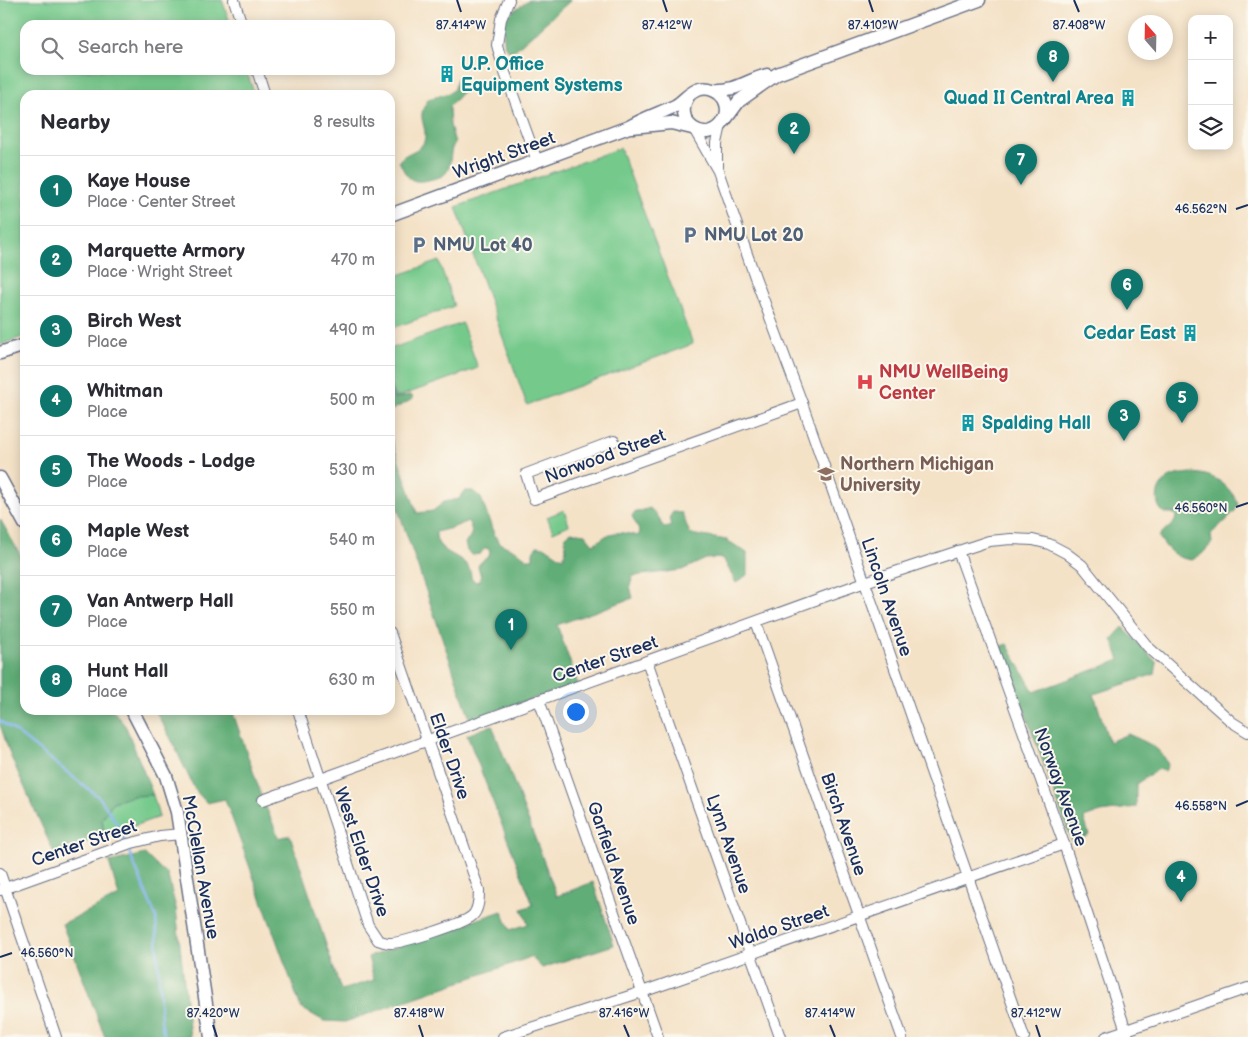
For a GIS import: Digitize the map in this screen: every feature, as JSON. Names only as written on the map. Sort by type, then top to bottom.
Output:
[{"type":"main road","points":[[777,74],[739,101],[722,123],[713,131],[706,132],[693,128],[685,120],[683,107],[689,96],[700,89],[723,91],[733,89],[762,76],[777,74],[979,0]]},
{"type":"main road","points":[[713,90],[723,98],[726,104],[727,111],[722,123]]},
{"type":"main road","name":"Wright Street","points":[[395,213],[630,127],[689,96]]},
{"type":"main road","name":"Wright Street","points":[[630,127],[671,123],[693,128]]},
{"type":"main road","points":[[0,354],[20,347]]},
{"type":"main road","points":[[0,478],[20,515]]},
{"type":"main road","name":"McClellan Avenue","points":[[135,715],[166,776],[177,812],[211,1037]]},
{"type":"street","points":[[234,0],[240,20]]},
{"type":"street","points":[[509,0],[501,19],[497,45],[504,70],[537,161]]},
{"type":"street","points":[[259,75],[263,90]]},
{"type":"street","name":"Lincoln Avenue","points":[[718,168],[717,143],[722,123]]},
{"type":"street","name":"Lincoln Avenue","points":[[693,128],[718,168],[1024,1037]]},
{"type":"street","name":"Norwood Street","points":[[614,441],[526,474],[534,499],[802,403]]},
{"type":"street","name":"Center Street","points":[[264,800],[865,582],[989,541],[1011,539],[1033,540],[1049,544],[1066,553],[1082,565],[1124,619],[1162,661],[1232,722],[1248,732]]},
{"type":"street","name":"Norway Avenue","points":[[958,551],[1064,844],[1127,1033]]},
{"type":"street","name":"Birch Avenue","points":[[756,622],[902,1037]]},
{"type":"street","name":"Elder Drive","points":[[395,647],[479,890]]},
{"type":"street","name":"Lynn Avenue","points":[[648,661],[780,1037]]},
{"type":"street","name":"Garfield Avenue","points":[[539,700],[658,1037]]},
{"type":"street","name":"West Elder Drive","points":[[300,715],[368,925],[378,940],[390,944],[460,922],[473,915],[479,902],[479,890]]},
{"type":"street","name":"Center Street","points":[[2,889],[128,844],[160,836],[181,834]]},
{"type":"street","name":"Waldo Street","points":[[503,1037],[642,992],[1064,844]]},
{"type":"street","points":[[0,874],[2,889],[56,1037]]},
{"type":"street","points":[[1106,1037],[1127,1033],[1248,988]]},
{"type":"green space","points":[[0,0],[222,0],[229,20],[20,20],[20,75],[248,75],[253,90],[20,90],[20,338],[0,345]]},
{"type":"green space","points":[[529,0],[571,0],[516,49],[509,51],[505,47],[505,23],[510,14]]},
{"type":"green space","points":[[462,76],[465,85],[464,89],[449,107],[450,125],[455,143],[448,169],[446,173],[436,178],[415,181],[408,176],[399,161],[419,148],[424,142],[425,132],[422,115],[428,99],[454,90],[457,78]]},
{"type":"green space","points":[[620,148],[693,344],[527,405],[456,207]]},
{"type":"green space","points":[[439,261],[454,306],[395,327],[395,276]]},
{"type":"green space","points":[[462,323],[478,368],[395,398],[395,347]]},
{"type":"green space","points":[[410,395],[413,399],[395,408],[395,399]]},
{"type":"green space","points":[[395,449],[417,513],[433,511],[444,502],[459,499],[465,491],[473,491],[481,498],[499,543],[519,552],[527,559],[533,559],[533,552],[537,546],[547,548],[563,558],[566,549],[565,537],[571,532],[585,534],[593,544],[614,533],[638,536],[640,532],[632,516],[634,513],[650,508],[666,528],[671,526],[669,518],[673,512],[682,513],[690,534],[727,540],[747,553],[747,575],[736,583],[723,558],[706,559],[682,570],[633,576],[630,586],[633,598],[557,625],[578,684],[470,719],[395,501]],"holes":[[[468,521],[472,531],[465,543],[467,551],[472,555],[480,554],[485,548],[489,549],[490,554],[478,566],[481,577],[479,581],[475,582],[465,563],[441,546],[437,540],[436,532]]]},
{"type":"green space","points":[[1191,473],[1206,475],[1219,481],[1229,490],[1238,503],[1235,511],[1211,534],[1212,543],[1202,554],[1192,560],[1181,558],[1172,553],[1159,537],[1174,523],[1176,515],[1164,513],[1160,509],[1157,499],[1159,488],[1166,480],[1176,475]]},
{"type":"green space","points":[[564,510],[569,525],[553,532],[547,517]]},
{"type":"green space","points":[[0,519],[20,554],[20,715],[117,715],[126,727],[153,795],[133,796],[113,802],[102,819],[105,836],[54,853],[11,757],[0,725]]},
{"type":"green space","points":[[1123,627],[1157,663],[1155,674],[1094,694],[1109,742],[1128,734],[1157,749],[1168,765],[1165,771],[1158,769],[1136,784],[1136,807],[1101,812],[1084,818],[1089,835],[1072,842],[1001,646],[1007,644],[1034,692],[1120,660],[1112,639]]},
{"type":"green space","points":[[158,715],[234,715],[263,800],[279,838],[290,835],[341,990],[374,980],[368,957],[502,911],[510,930],[528,924],[522,909],[533,905],[467,735],[492,725],[557,896],[593,882],[614,945],[542,968],[531,957],[345,1022],[324,1021],[301,1008],[225,799],[207,803],[195,790]]},
{"type":"green space","points":[[153,795],[159,817],[105,836],[102,819],[113,802],[133,796]]},
{"type":"green space","points":[[145,854],[160,869],[167,873],[176,908],[190,1037],[105,1037],[62,924],[119,896],[109,862]]},
{"type":"waterway","points":[[0,721],[100,798],[119,827],[125,842]]},
{"type":"waterway","points":[[127,847],[156,917],[161,1020],[164,1037]]},
{"type":"place","name":"U.P. Office Equipment Systems","points":[[447,74]]},
{"type":"place","name":"Hunt Hall","points":[[1053,82]]},
{"type":"place","name":"Quad II Central Area","points":[[1128,98]]},
{"type":"place","name":"Marquette Armory","points":[[794,154]]},
{"type":"place","name":"Van Antwerp Hall","points":[[1021,185]]},
{"type":"place","name":"NMU Lot 20","points":[[690,235]]},
{"type":"place","name":"NMU Lot 40","points":[[419,245]]},
{"type":"place","name":"Maple West","points":[[1127,310]]},
{"type":"place","name":"Cedar East","points":[[1190,333]]},
{"type":"place","name":"NMU WellBeing Center","points":[[865,382]]},
{"type":"place","name":"Spalding Hall","points":[[968,423]]},
{"type":"place","name":"The Woods - Lodge","points":[[1182,423]]},
{"type":"place","name":"Birch West","points":[[1124,441]]},
{"type":"place","name":"Northern Michigan University","points":[[826,474]]},
{"type":"place","name":"Kaye House","points":[[511,650]]},
{"type":"place","name":"Whitman","points":[[1181,902]]}]
